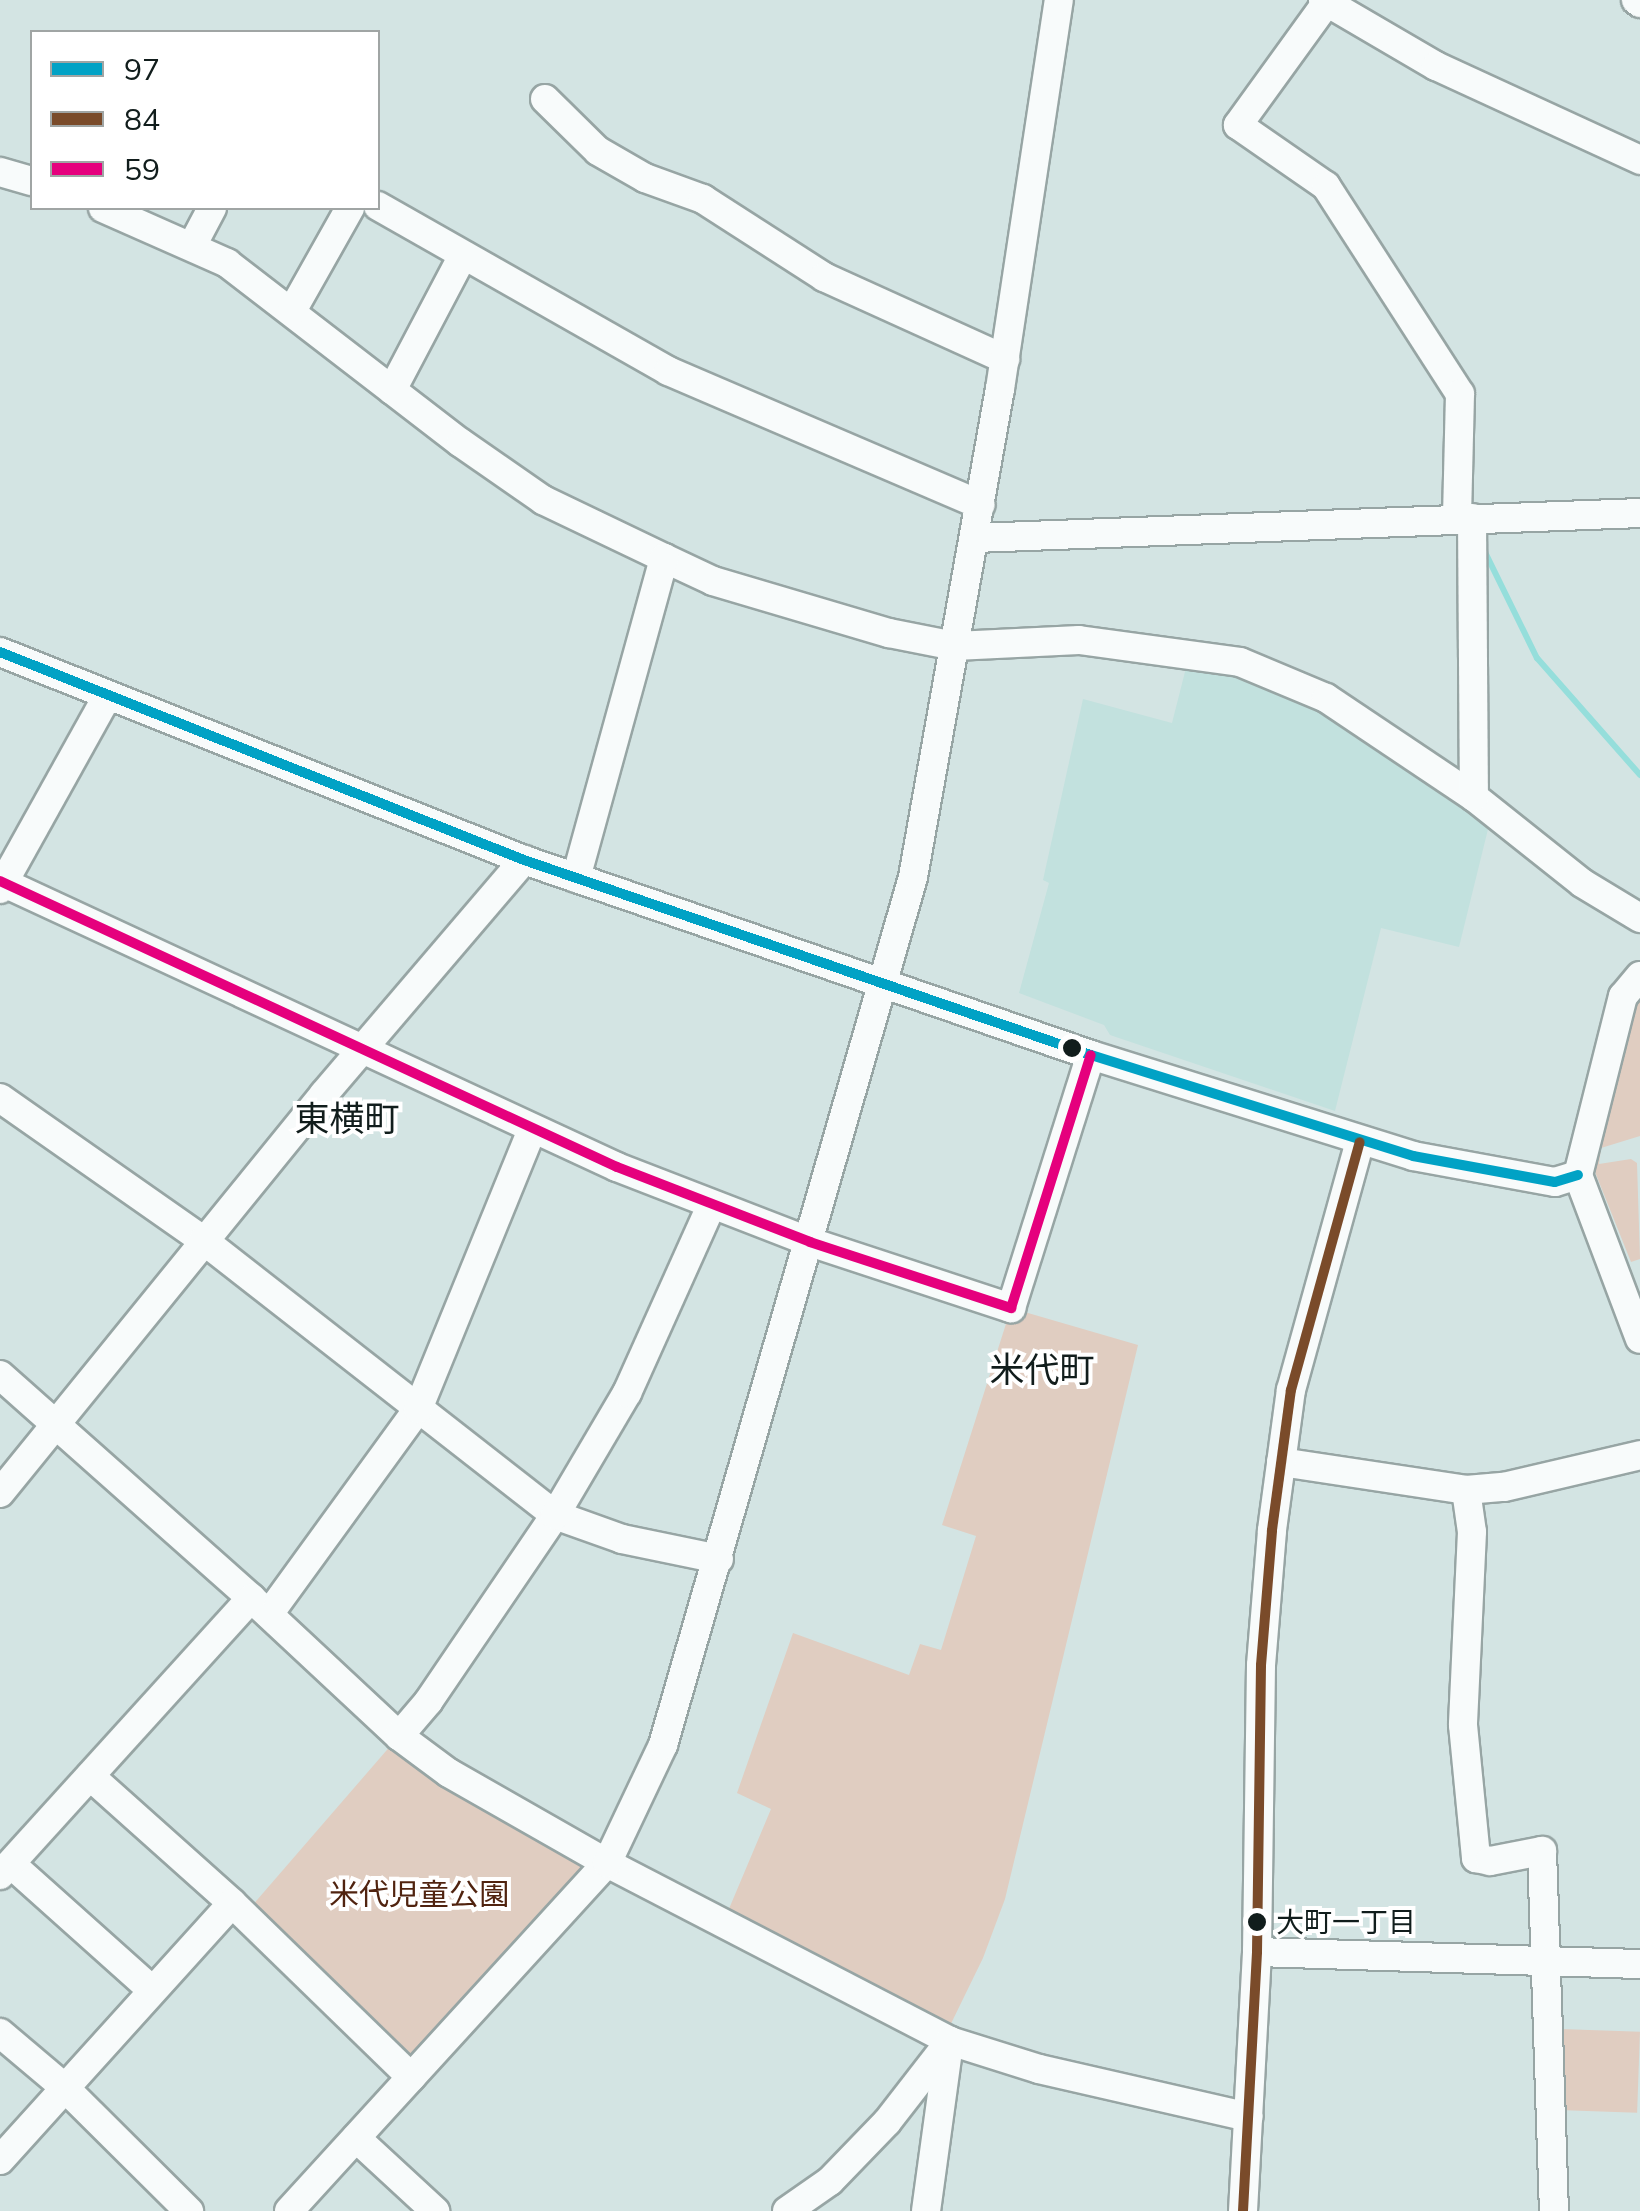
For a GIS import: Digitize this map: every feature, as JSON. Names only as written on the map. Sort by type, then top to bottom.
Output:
[{"type":"street","points":[[289,2211],[608,1863],[663,1745],[720,1559],[914,876],[981,505],[1059,0]]},
{"type":"street","points":[[1474,797],[1460,394],[1326,186],[1238,125],[1325,1],[1436,66],[1640,160]]},
{"type":"street","points":[[544,99],[598,151],[645,178],[702,199],[824,277],[1005,359]]},
{"type":"street","points":[[0,172],[30,181]]},
{"type":"street","points":[[380,207],[668,371],[981,505]]},
{"type":"street","points":[[107,210],[227,263],[543,500],[664,558],[713,580],[889,634],[955,646],[1079,640],[1240,662],[1326,698],[1474,797],[1582,884],[1640,918]]},
{"type":"street","points":[[192,246],[211,210]]},
{"type":"street","points":[[292,310],[349,210]]},
{"type":"street","points":[[392,390],[462,257]]},
{"type":"street","points":[[975,538],[1640,513]]},
{"type":"street","points":[[576,878],[664,558]]},
{"type":"street","points":[[0,652],[524,860],[1092,1054],[1360,1142],[1555,1182],[1578,1176]]},
{"type":"street","points":[[107,697],[1,884],[532,1129],[711,1206],[810,1242],[1010,1308],[1092,1054]]},
{"type":"street","points":[[0,1493],[203,1240],[524,860]]},
{"type":"street","points":[[1640,976],[1623,996],[1578,1176],[1634,1305],[1640,1339]]},
{"type":"street","points":[[0,1098],[203,1240],[556,1516],[622,1539],[720,1559]]},
{"type":"street","points":[[152,1990],[6,1870],[90,1776],[260,1606],[418,1409],[532,1129]]},
{"type":"street","points":[[1243,2211],[1257,1952],[1261,1666],[1282,1462],[1291,1390],[1360,1142]]},
{"type":"street","points":[[399,1736],[428,1702],[556,1516],[627,1393],[711,1206]]},
{"type":"street","points":[[0,1375],[55,1420],[399,1736],[449,1773],[608,1863],[950,2040],[1039,2069],[1250,2117]]},
{"type":"street","points":[[1282,1462],[1466,1490],[1504,1487],[1640,1455]]},
{"type":"street","points":[[1466,1490],[1472,1532],[1463,1725],[1476,1858],[1490,1862],[1542,1851],[1554,2211]]},
{"type":"street","points":[[90,1776],[232,1903],[411,2077]]},
{"type":"street","points":[[0,2160],[232,1903]]},
{"type":"street","points":[[1257,1952],[1640,1964]]},
{"type":"street","points":[[0,2033],[65,2088],[189,2211]]},
{"type":"street","points":[[787,2211],[830,2181],[887,2122],[950,2040]]},
{"type":"street","points":[[926,2211],[950,2040]]},
{"type":"street","points":[[356,2138],[436,2211]]},
{"type":"shaded area","points":[[1188,660],[1226,664],[1327,706],[1491,817],[1459,947],[1381,928],[1335,1111],[1110,1035],[1104,1025],[1019,993],[1049,883],[1043,880],[1083,699],[1172,723]]},
{"type":"green space","points":[[1640,994],[1640,1136],[1601,1148],[1599,1164],[1631,1159],[1637,1163],[1640,1259],[1631,1262],[1593,1167],[1627,1011]]},
{"type":"green space","points":[[1011,1308],[1138,1345],[1005,1899],[983,1958],[944,2038],[723,1923],[771,1809],[737,1793],[793,1633],[909,1675],[920,1644],[941,1650],[976,1536],[942,1525]]},
{"type":"green space","name":"米代児童公園","points":[[399,1736],[607,1863],[411,2077],[244,1915]]},
{"type":"green space","points":[[1561,2029],[1640,2032],[1637,2113],[1558,2110]]},
{"type":"waterway","points":[[1483,548],[1537,658],[1640,775]]},
{"type":"transit line","name":"97","points":[[0,652],[524,860],[1091,1055],[1413,1156],[1555,1182],[1578,1175]]},
{"type":"transit line","name":"59","points":[[0,881],[617,1167],[810,1242],[1011,1308],[1091,1055]]},
{"type":"transit line","name":"84","points":[[1243,2211],[1257,1952],[1261,1665],[1272,1530],[1291,1390],[1360,1142]]},
{"type":"place","name":"大町一丁目","points":[[1257,1922]]},
{"type":"district","name":"東横町","points":[[347,1118]]},
{"type":"district","name":"米代町","points":[[1042,1369]]}]
